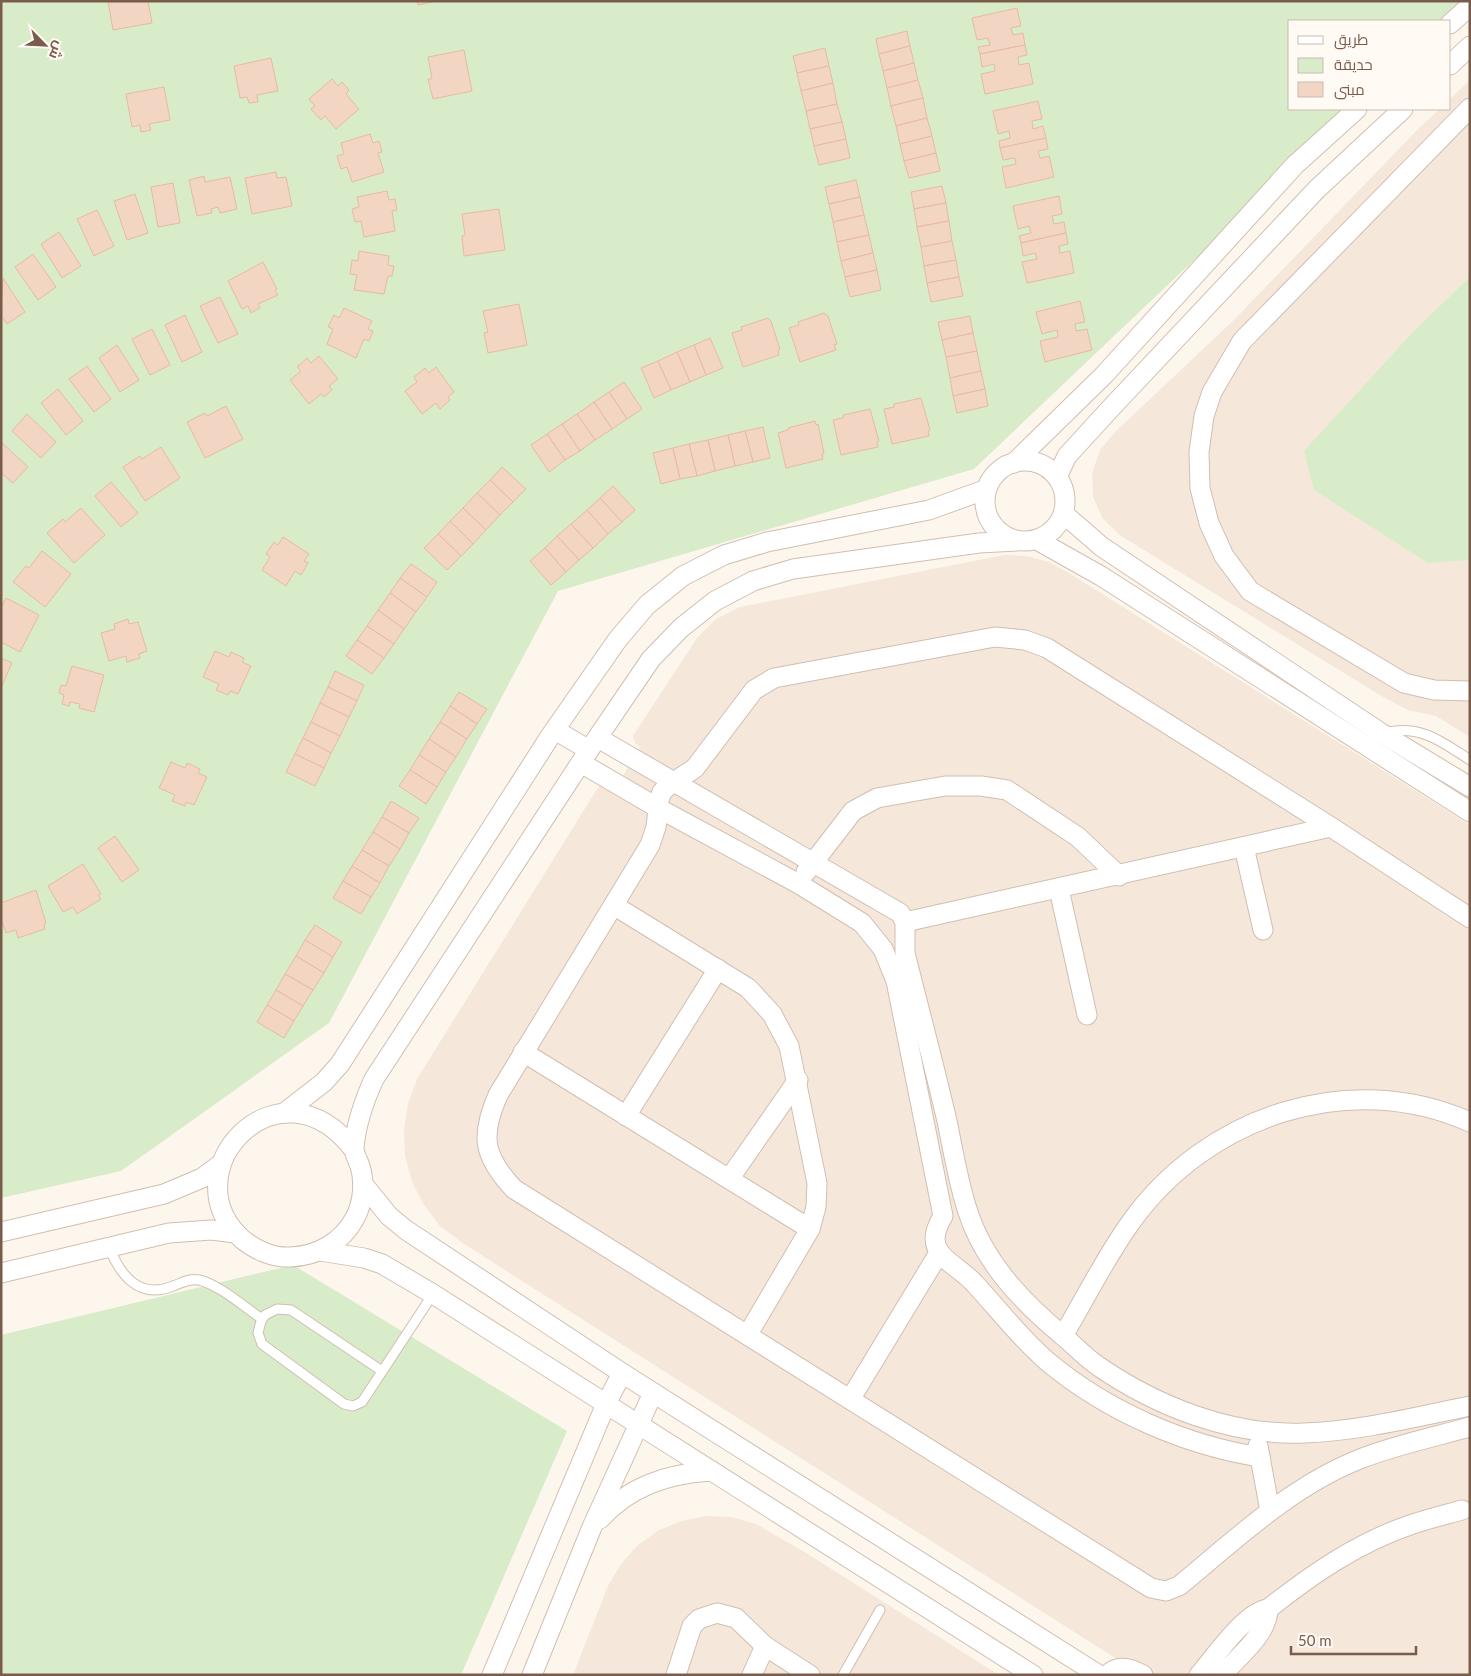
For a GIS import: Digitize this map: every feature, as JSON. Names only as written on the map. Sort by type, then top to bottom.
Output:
[{"type":"street","points":[[1451,23],[1470,6]]},
{"type":"street","points":[[1451,64],[1470,46]]},
{"type":"street","points":[[1470,108],[1242,341],[1212,392],[1204,416],[1199,452],[1200,488],[1209,523],[1224,556],[1250,591],[1404,684],[1434,690],[1470,691]]},
{"type":"street","points":[[1018,542],[1000,533],[988,518],[985,509],[987,489],[997,473],[1014,463],[1104,375],[1295,165],[1356,110]]},
{"type":"street","points":[[1058,477],[1067,456],[1103,417],[1317,189],[1402,110]]},
{"type":"street","points":[[354,1150],[363,1107],[374,1079],[651,658],[681,628],[715,601],[753,581],[793,569],[836,562],[979,543],[1037,540],[1054,530],[1064,514],[1065,494],[1058,477],[1051,470],[1033,462],[1014,463]]},
{"type":"street","points":[[284,1113],[324,1082],[340,1064],[555,730],[618,639],[647,605],[683,576],[724,555],[767,542],[929,510],[987,489]]},
{"type":"street","points":[[1064,514],[1102,547],[1381,733],[1470,787]]},
{"type":"street","points":[[1037,540],[1093,571],[1470,812]]},
{"type":"street","points":[[1470,918],[1331,827],[1047,648],[1025,640],[995,637],[774,678],[754,690],[695,768],[662,792],[656,827],[650,845],[615,906],[498,1095],[488,1119],[487,1145],[496,1169],[514,1189],[851,1398],[1151,1588],[1166,1591],[1179,1586],[1270,1511],[1314,1482],[1360,1459],[1470,1426]]},
{"type":"street","points":[[555,730],[590,750],[675,781],[874,900],[894,908],[900,913],[905,922],[905,953],[967,1210],[989,1258],[1020,1297],[1095,1364],[1131,1387],[1170,1405],[1211,1421],[1254,1430],[1301,1433],[1348,1430],[1470,1406]]},
{"type":"street","points":[[590,750],[658,808],[799,884],[862,923],[883,949],[896,981],[943,1216],[935,1234],[939,1253],[946,1262],[972,1280],[1048,1362],[1098,1397],[1182,1437],[1222,1451],[1260,1457]]},
{"type":"street","points":[[799,884],[812,863],[853,811],[877,798],[945,786],[981,786],[1007,790],[1078,837],[1119,876]]},
{"type":"street","points":[[905,922],[1119,876],[1331,827]]},
{"type":"street","points":[[1244,847],[1263,930]]},
{"type":"street","points":[[1058,889],[1088,1014]]},
{"type":"street","points":[[862,923],[874,900]]},
{"type":"street","points":[[615,906],[748,988],[772,1014],[789,1046],[798,1080],[817,1183],[816,1206],[810,1229],[748,1334]]},
{"type":"street","points":[[626,1116],[718,969]]},
{"type":"street","points":[[523,1052],[810,1229]]},
{"type":"street","points":[[729,1179],[798,1080]]},
{"type":"street","points":[[1064,1336],[1131,1222],[1164,1184],[1203,1150],[1246,1125],[1293,1108],[1327,1101],[1362,1098],[1393,1100],[1424,1106],[1470,1122]]},
{"type":"street","points":[[284,1113],[305,1114],[324,1121],[341,1134],[354,1150],[363,1184],[361,1201],[356,1217],[334,1243],[320,1251],[302,1257],[284,1258],[266,1254],[250,1245],[236,1233],[226,1218],[220,1200],[218,1182],[221,1164],[231,1145],[245,1129],[263,1118],[284,1113]]},
{"type":"street","points":[[1,1232],[164,1194],[202,1178],[221,1164]]},
{"type":"street","points":[[363,1184],[383,1210],[406,1230],[653,1393],[1100,1675]]},
{"type":"street","points":[[943,1216],[967,1210]]},
{"type":"street","points":[[1,1273],[170,1233],[190,1230],[236,1233]]},
{"type":"street","points":[[320,1251],[364,1258],[382,1264],[1033,1675]]},
{"type":"street","points":[[851,1398],[939,1253]]},
{"type":"street","points":[[492,1675],[606,1404],[622,1373]]},
{"type":"street","points":[[532,1675],[592,1527],[653,1393]]},
{"type":"street","points":[[1254,1430],[1270,1511]]},
{"type":"street","points":[[592,1527],[611,1508],[633,1491],[658,1480],[684,1473],[711,1472]]},
{"type":"street","points":[[1199,1675],[1249,1618],[1259,1610],[1268,1610],[1311,1576],[1358,1547],[1409,1525],[1462,1510]]},
{"type":"street","points":[[1222,1675],[1261,1631],[1268,1619],[1268,1610]]},
{"type":"street","points":[[676,1675],[692,1626],[708,1615],[718,1613],[736,1618],[765,1646],[810,1675]]},
{"type":"street","points":[[752,1675],[765,1646]]},
{"type":"street","points":[[1107,1675],[1124,1668],[1143,1675]]},
{"type":"lane","points":[[1381,733],[1399,729],[1424,734],[1435,738],[1470,760]]},
{"type":"lane","points":[[109,1247],[117,1267],[129,1280],[137,1285],[155,1290],[165,1289],[187,1280],[201,1281],[262,1319]]},
{"type":"lane","points":[[382,1371],[290,1310],[277,1309],[270,1311],[262,1319],[258,1333],[266,1349],[348,1406],[353,1406],[362,1402],[432,1294]]},
{"type":"lane","points":[[843,1675],[880,1610]]},
{"type":"shaded area","points":[[1470,80],[1470,737],[1436,716],[1408,710],[1383,697],[1121,536],[1103,519],[1093,497],[1092,473],[1100,450],[1115,432],[1235,319],[1419,128],[1439,110],[1451,110],[1451,98]]},
{"type":"shaded area","points":[[1004,555],[1027,556],[1049,562],[1069,573],[1470,825],[1470,1675],[1142,1675],[461,1242],[440,1226],[424,1205],[412,1182],[405,1156],[404,1130],[408,1104],[417,1079],[597,789],[602,783],[617,786],[640,747],[635,743],[633,736],[697,638],[716,619],[740,607]]},
{"type":"shaded area","points":[[707,1516],[732,1517],[756,1524],[803,1551],[999,1675],[573,1675],[608,1586],[621,1564],[638,1545],[659,1530],[682,1521]]},
{"type":"green space","points":[[1,1],[1465,1],[1445,20],[1288,20],[1288,110],[1352,110],[974,469],[558,591],[329,1023],[121,1171],[1,1198]]},
{"type":"green space","points":[[1470,277],[1470,560],[1428,563],[1314,490],[1304,451],[1414,331]]},
{"type":"green space","points":[[293,1265],[567,1431],[461,1675],[1,1675],[1,1335]]},
{"type":"building","points":[[108,1],[148,1],[152,23],[113,30]]},
{"type":"building","points":[[417,1],[437,1],[418,5]]},
{"type":"building","points":[[1017,8],[1021,26],[1011,28],[1013,35],[1023,33],[1025,45],[980,54],[978,47],[990,45],[988,38],[977,40],[972,18]]},
{"type":"building","points":[[907,31],[910,46],[879,54],[876,39]]},
{"type":"building","points":[[1025,45],[1027,55],[1018,57],[1019,65],[1029,63],[1033,84],[985,94],[981,74],[995,71],[994,64],[982,67],[980,54]]},
{"type":"building","points":[[910,46],[914,63],[883,71],[879,54]]},
{"type":"building","points":[[825,48],[829,66],[797,73],[793,56]]},
{"type":"building","points":[[464,50],[472,91],[433,99],[428,79],[432,79],[428,57]]},
{"type":"building","points":[[271,58],[278,91],[257,95],[258,102],[249,103],[247,97],[240,98],[234,66]]},
{"type":"building","points":[[914,63],[918,80],[887,88],[883,71]]},
{"type":"building","points":[[829,66],[833,83],[801,91],[797,73]]},
{"type":"building","points":[[332,79],[338,86],[342,82],[349,90],[346,94],[359,109],[336,129],[325,116],[321,120],[311,109],[315,106],[309,99]]},
{"type":"building","points":[[918,80],[923,98],[891,106],[887,88]]},
{"type":"building","points":[[833,83],[837,104],[806,111],[801,91]]},
{"type":"building","points":[[164,87],[170,120],[149,124],[151,130],[141,132],[140,125],[132,127],[126,94]]},
{"type":"building","points":[[923,98],[927,118],[896,126],[891,106]]},
{"type":"building","points":[[1038,101],[1042,119],[1032,121],[1033,129],[1043,126],[1046,138],[1000,148],[999,141],[1010,138],[1009,131],[998,134],[993,111]]},
{"type":"building","points":[[837,104],[842,122],[810,129],[806,111]]},
{"type":"building","points":[[927,118],[932,136],[900,144],[896,126]]},
{"type":"building","points":[[842,122],[846,139],[814,146],[810,129]]},
{"type":"building","points":[[370,134],[373,143],[379,141],[382,152],[378,153],[384,172],[352,182],[347,167],[341,169],[337,156],[344,154],[341,143]]},
{"type":"building","points":[[932,136],[936,153],[904,161],[900,144]]},
{"type":"building","points":[[1046,138],[1048,149],[1038,151],[1040,158],[1049,156],[1054,177],[1006,188],[1002,167],[1016,164],[1015,158],[1003,160],[1000,148]]},
{"type":"building","points":[[846,139],[850,158],[819,165],[814,146]]},
{"type":"building","points":[[936,153],[940,171],[909,178],[904,161]]},
{"type":"building","points":[[276,172],[277,178],[286,177],[292,206],[252,214],[245,178]]},
{"type":"building","points":[[204,176],[205,182],[230,177],[237,209],[220,213],[218,207],[211,209],[212,213],[197,216],[189,180]]},
{"type":"building","points":[[856,180],[860,197],[829,204],[825,187]]},
{"type":"building","points":[[173,183],[180,223],[158,227],[151,187]]},
{"type":"building","points":[[942,186],[946,203],[914,209],[911,192]]},
{"type":"building","points":[[387,191],[389,200],[395,199],[397,210],[392,211],[395,231],[364,237],[361,221],[355,222],[352,209],[359,207],[357,197]]},
{"type":"building","points":[[135,194],[148,233],[127,240],[114,201]]},
{"type":"building","points":[[1059,196],[1062,214],[1052,216],[1054,224],[1064,222],[1066,233],[1021,243],[1019,236],[1031,233],[1029,226],[1018,229],[1013,206]]},
{"type":"building","points":[[860,197],[864,215],[833,222],[829,204]]},
{"type":"building","points":[[946,203],[949,221],[917,227],[914,209]]},
{"type":"building","points":[[499,209],[505,250],[464,256],[462,236],[465,235],[462,214]]},
{"type":"building","points":[[97,210],[114,246],[94,256],[77,219]]},
{"type":"building","points":[[864,215],[869,235],[837,242],[833,222]]},
{"type":"building","points":[[949,221],[952,241],[921,247],[917,227]]},
{"type":"building","points":[[59,232],[81,266],[62,278],[41,244]]},
{"type":"building","points":[[1066,233],[1068,244],[1059,246],[1060,253],[1070,251],[1074,273],[1027,283],[1022,262],[1037,259],[1035,253],[1023,256],[1021,243]]},
{"type":"building","points":[[869,235],[873,253],[841,261],[837,242]]},
{"type":"building","points":[[952,241],[956,260],[924,266],[921,247]]},
{"type":"building","points":[[359,251],[389,256],[388,265],[394,266],[392,276],[388,276],[384,294],[354,290],[357,275],[350,274],[352,260],[358,261]]},
{"type":"building","points":[[873,253],[877,270],[845,277],[841,261]]},
{"type":"building","points":[[33,254],[56,287],[38,300],[15,267]]},
{"type":"building","points":[[956,260],[959,277],[927,283],[924,266]]},
{"type":"building","points":[[263,262],[277,289],[275,290],[278,295],[258,304],[260,308],[251,313],[248,306],[242,309],[228,281]]},
{"type":"building","points":[[877,270],[881,290],[850,297],[845,277]]},
{"type":"building","points":[[959,277],[963,296],[931,302],[927,283]]},
{"type":"building","points":[[3,278],[25,312],[7,324],[1,315]]},
{"type":"building","points":[[220,297],[238,334],[218,343],[200,306]]},
{"type":"building","points":[[1080,301],[1085,322],[1075,324],[1076,331],[1087,329],[1092,350],[1045,362],[1040,341],[1058,337],[1057,330],[1042,334],[1036,312]]},
{"type":"building","points":[[519,304],[527,345],[488,353],[484,333],[488,332],[483,311]]},
{"type":"building","points":[[344,308],[372,321],[368,329],[373,331],[369,341],[364,339],[356,358],[327,344],[333,329],[328,327],[334,315],[339,318]]},
{"type":"building","points":[[824,313],[828,316],[837,344],[834,345],[836,350],[800,362],[789,328],[799,325],[798,322]]},
{"type":"building","points":[[185,315],[202,352],[182,362],[165,325]]},
{"type":"building","points":[[970,316],[973,333],[942,340],[938,322]]},
{"type":"building","points":[[768,318],[771,321],[780,349],[778,350],[779,355],[743,367],[732,333],[742,330],[741,327]]},
{"type":"building","points":[[152,329],[170,365],[150,375],[132,339]]},
{"type":"building","points":[[973,333],[977,351],[946,357],[942,340]]},
{"type":"building","points":[[710,338],[723,368],[706,375],[694,345]]},
{"type":"building","points":[[117,345],[139,380],[120,392],[99,358]]},
{"type":"building","points":[[694,345],[706,375],[690,382],[677,352]]},
{"type":"building","points":[[977,351],[981,371],[950,378],[946,357]]},
{"type":"building","points":[[677,352],[690,382],[671,390],[658,361]]},
{"type":"building","points":[[319,356],[338,379],[329,386],[332,390],[324,397],[321,394],[309,404],[290,380],[301,371],[297,367],[307,358],[311,363]]},
{"type":"building","points":[[658,361],[671,390],[654,398],[641,368]]},
{"type":"building","points":[[87,366],[111,399],[94,412],[69,379]]},
{"type":"building","points":[[436,367],[454,392],[448,397],[450,400],[440,409],[436,403],[422,414],[405,391],[417,382],[414,377],[425,368],[429,373]]},
{"type":"building","points":[[981,371],[985,389],[953,396],[950,378]]},
{"type":"building","points":[[624,382],[642,409],[627,419],[609,392]]},
{"type":"building","points":[[58,389],[83,421],[66,435],[41,403]]},
{"type":"building","points":[[985,389],[988,406],[957,413],[953,396]]},
{"type":"building","points":[[609,392],[627,419],[612,429],[594,402]]},
{"type":"building","points":[[921,398],[930,430],[928,431],[929,436],[892,444],[884,409],[894,407],[894,404]]},
{"type":"building","points":[[594,402],[612,429],[595,440],[577,414]]},
{"type":"building","points":[[226,406],[243,439],[205,458],[187,422],[205,413],[207,416]]},
{"type":"building","points":[[870,409],[879,441],[877,442],[878,447],[841,455],[833,420],[843,418],[843,415]]},
{"type":"building","points":[[27,414],[56,442],[41,458],[12,431]]},
{"type":"building","points":[[577,414],[595,440],[580,451],[562,424]]},
{"type":"building","points":[[815,421],[816,425],[818,424],[824,453],[822,454],[823,459],[786,468],[778,433],[788,430],[788,428]]},
{"type":"building","points":[[562,424],[580,451],[565,460],[547,434]]},
{"type":"building","points":[[763,427],[770,458],[753,462],[745,431]]},
{"type":"building","points":[[745,431],[753,462],[735,466],[728,435]]},
{"type":"building","points":[[547,434],[565,460],[549,472],[531,445]]},
{"type":"building","points":[[728,435],[735,466],[715,471],[708,440]]},
{"type":"building","points":[[708,440],[715,471],[697,476],[689,444]]},
{"type":"building","points":[[1,442],[28,467],[13,483],[1,473]]},
{"type":"building","points":[[689,444],[697,476],[680,479],[673,448]]},
{"type":"building","points":[[161,447],[180,478],[145,501],[123,467],[140,456],[142,459]]},
{"type":"building","points":[[673,448],[680,479],[661,484],[653,453]]},
{"type":"building","points":[[502,467],[526,489],[513,502],[490,480]]},
{"type":"building","points":[[490,480],[513,502],[500,515],[477,493]]},
{"type":"building","points":[[111,482],[138,513],[121,527],[95,496]]},
{"type":"building","points":[[613,486],[635,510],[622,522],[600,498]]},
{"type":"building","points":[[477,493],[500,515],[486,530],[463,508]]},
{"type":"building","points":[[600,498],[622,522],[608,534],[587,510]]},
{"type":"building","points":[[81,508],[105,535],[74,563],[47,533],[63,519],[65,522]]},
{"type":"building","points":[[463,508],[486,530],[473,544],[450,521]]},
{"type":"building","points":[[587,510],[608,534],[593,548],[571,524]]},
{"type":"building","points":[[450,521],[473,544],[461,556],[438,534]]},
{"type":"building","points":[[571,524],[593,548],[579,560],[557,536]]},
{"type":"building","points":[[438,534],[461,556],[447,570],[424,548]]},
{"type":"building","points":[[557,536],[579,560],[566,572],[545,548]]},
{"type":"building","points":[[283,537],[309,554],[304,561],[308,563],[301,575],[295,571],[286,586],[262,570],[270,557],[266,554],[274,542],[278,545]]},
{"type":"building","points":[[545,548],[566,572],[551,585],[530,561]]},
{"type":"building","points":[[42,551],[71,574],[45,607],[13,582],[26,566],[29,568]]},
{"type":"building","points":[[411,564],[437,582],[427,597],[400,578]]},
{"type":"building","points":[[400,578],[427,597],[416,612],[390,593]]},
{"type":"building","points":[[390,593],[416,612],[404,629],[378,610]]},
{"type":"building","points":[[6,598],[39,615],[20,652],[1,642],[1,608]]},
{"type":"building","points":[[378,610],[404,629],[394,644],[367,626]]},
{"type":"building","points":[[128,619],[129,624],[138,622],[147,651],[139,654],[140,658],[127,662],[126,656],[109,661],[101,633],[115,629],[114,624]]},
{"type":"building","points":[[367,626],[394,644],[384,658],[357,640]]},
{"type":"building","points":[[357,640],[384,658],[372,674],[346,656]]},
{"type":"building","points":[[215,651],[229,657],[231,652],[244,658],[242,662],[251,666],[238,694],[230,691],[228,695],[216,690],[219,684],[203,677]]},
{"type":"building","points":[[1,658],[12,663],[1,688]]},
{"type":"building","points":[[72,666],[104,675],[94,712],[79,708],[80,704],[70,702],[69,706],[62,704],[64,695],[59,693],[61,685],[66,686]]},
{"type":"building","points":[[335,671],[364,685],[357,701],[328,687]]},
{"type":"building","points":[[328,687],[357,701],[349,717],[320,703]]},
{"type":"building","points":[[459,692],[487,709],[477,724],[450,706]]},
{"type":"building","points":[[320,703],[349,717],[340,736],[311,722]]},
{"type":"building","points":[[450,706],[477,724],[467,739],[440,722]]},
{"type":"building","points":[[311,722],[340,736],[331,753],[303,738]]},
{"type":"building","points":[[440,722],[467,739],[456,757],[429,739]]},
{"type":"building","points":[[303,738],[331,753],[324,768],[295,754]]},
{"type":"building","points":[[429,739],[456,757],[446,772],[419,755]]},
{"type":"building","points":[[295,754],[324,768],[315,786],[286,772]]},
{"type":"building","points":[[419,755],[446,772],[437,787],[410,770]]},
{"type":"building","points":[[171,762],[185,768],[187,763],[200,769],[198,773],[207,777],[194,805],[186,802],[185,806],[172,801],[175,795],[159,788]]},
{"type":"building","points":[[410,770],[437,787],[426,804],[399,786]]},
{"type":"building","points":[[391,801],[419,818],[409,833],[382,817]]},
{"type":"building","points":[[382,817],[409,833],[400,849],[373,832]]},
{"type":"building","points":[[373,832],[400,849],[389,866],[362,850]]},
{"type":"building","points":[[115,836],[139,870],[122,882],[98,848]]},
{"type":"building","points":[[362,850],[389,866],[380,883],[352,866]]},
{"type":"building","points":[[83,864],[101,894],[98,895],[101,899],[77,914],[73,907],[63,912],[48,886]]},
{"type":"building","points":[[352,866],[380,883],[371,897],[343,881]]},
{"type":"building","points":[[343,881],[371,897],[361,914],[333,898]]},
{"type":"building","points":[[36,890],[46,923],[44,924],[45,929],[18,938],[16,930],[6,933],[1,919],[1,903]]},
{"type":"building","points":[[315,925],[342,942],[333,957],[305,940]]},
{"type":"building","points":[[305,940],[333,957],[324,973],[296,956]]},
{"type":"building","points":[[296,956],[324,973],[313,990],[285,974]]},
{"type":"building","points":[[285,974],[313,990],[303,1006],[276,990]]},
{"type":"building","points":[[276,990],[303,1006],[294,1021],[267,1005]]},
{"type":"building","points":[[267,1005],[294,1021],[284,1038],[257,1022]]}]
